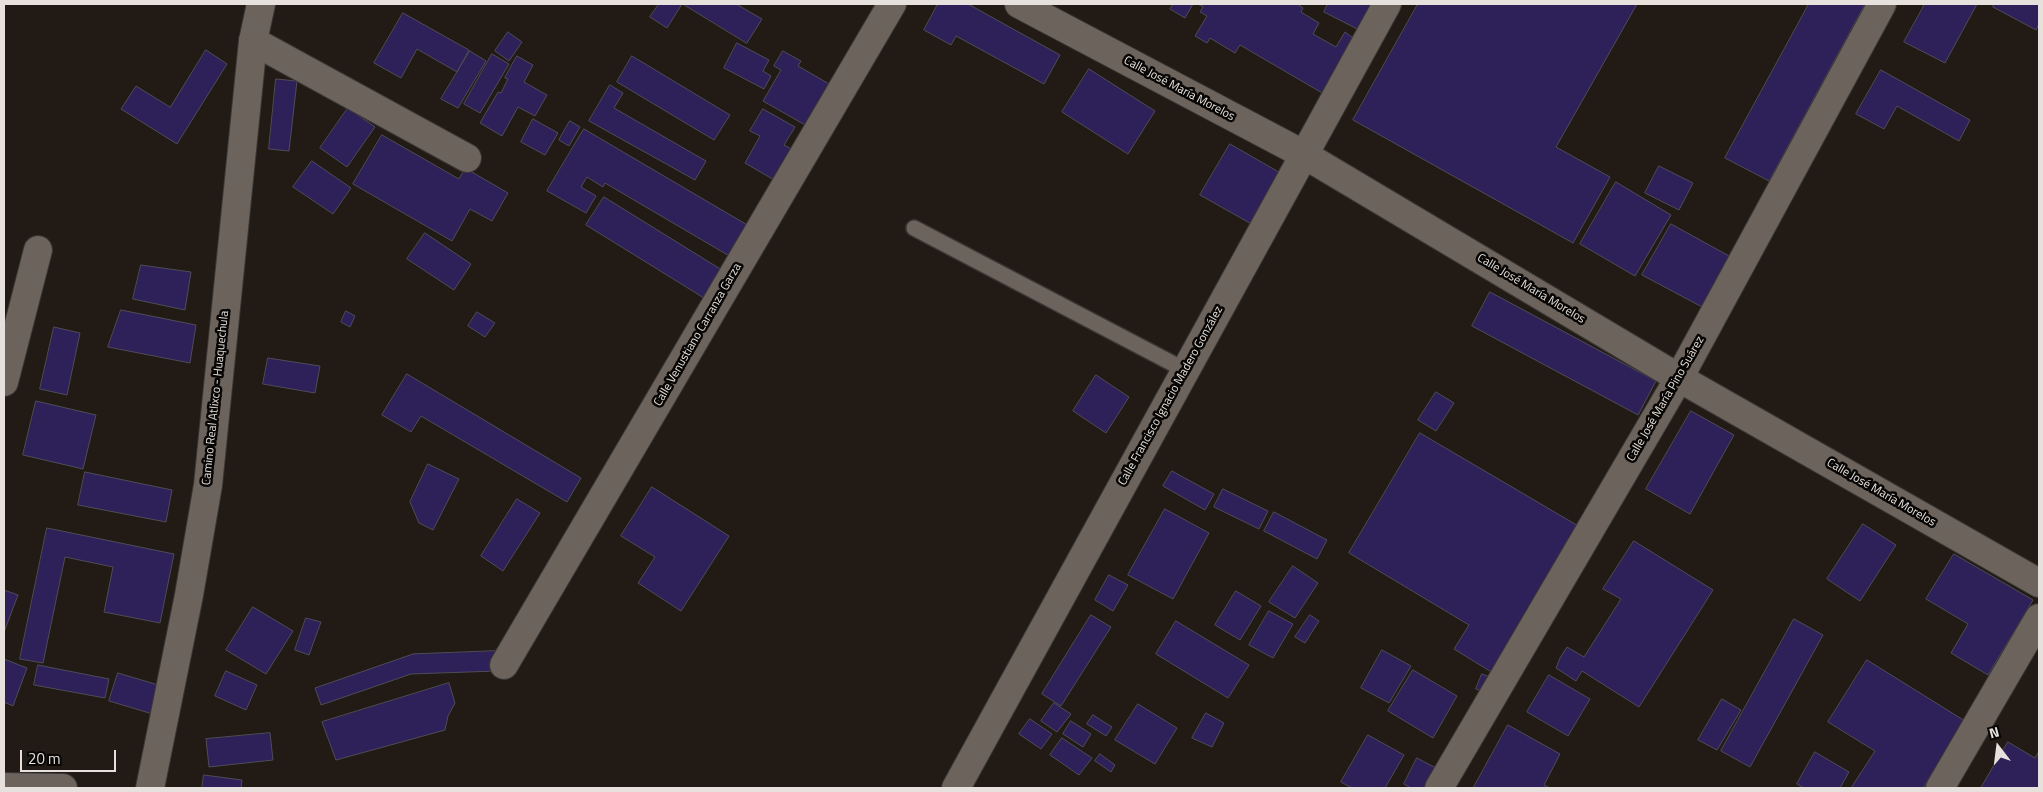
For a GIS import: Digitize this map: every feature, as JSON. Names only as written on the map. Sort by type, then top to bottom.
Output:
[{"type":"street","name":"Camino Real Atlixco - Huaquechula","points":[[150,788],[189,596],[208,485],[253,41],[261,4]]},
{"type":"street","name":"Calle Venustiano Carranza Garza","points":[[504,666],[892,4]]},
{"type":"street","name":"Calle José María Morelos","points":[[1019,4],[1303,154],[1679,378],[2039,582]]},
{"type":"street","name":"Calle Francisco Ignacio Madero González","points":[[956,788],[1386,4]]},
{"type":"street","name":"Calle José María Pino Suárez","points":[[1439,788],[1679,378],[1882,4]]},
{"type":"street","points":[[253,41],[467,158]]},
{"type":"street","points":[[4,382],[38,250]]},
{"type":"street","points":[[1940,788],[2039,618]]},
{"type":"street","points":[[4,787],[63,788]]},
{"type":"lane","points":[[914,228],[1185,370]]},
{"type":"building","points":[[659,4],[682,4],[667,28],[650,17]]},
{"type":"building","points":[[683,4],[736,4],[762,19],[747,43]]},
{"type":"building","points":[[938,4],[968,4],[1060,55],[1044,84],[956,36],[951,45],[924,30]]},
{"type":"building","points":[[1174,4],[1193,4],[1185,18],[1170,9]]},
{"type":"building","points":[[1198,4],[1297,4],[1303,8],[1301,12],[1319,23],[1313,34],[1336,47],[1345,32],[1356,40],[1324,94],[1240,45],[1235,53],[1210,38],[1207,43],[1195,36],[1207,16],[1200,12],[1203,7]]},
{"type":"building","points":[[1328,4],[1381,4],[1365,33],[1324,12]]},
{"type":"building","points":[[1418,4],[1637,4],[1556,147],[1610,177],[1573,243],[1353,120]]},
{"type":"building","points":[[1809,4],[1865,4],[1769,181],[1725,158]]},
{"type":"building","points":[[1925,4],[1977,4],[1945,63],[1904,42]]},
{"type":"building","points":[[1994,4],[2039,4],[2039,24],[2036,30],[1993,7]]},
{"type":"building","points":[[403,13],[469,50],[457,72],[417,49],[401,78],[374,63]]},
{"type":"building","points":[[508,32],[522,42],[509,61],[495,51]]},
{"type":"building","points":[[737,43],[769,60],[763,71],[771,76],[764,89],[724,68]]},
{"type":"building","points":[[206,50],[227,64],[177,144],[121,109],[136,86],[170,107]]},
{"type":"building","points":[[470,51],[486,61],[458,108],[441,99]]},
{"type":"building","points":[[783,51],[801,61],[798,66],[831,85],[807,126],[763,101],[781,70],[774,66]]},
{"type":"building","points":[[492,54],[509,64],[480,113],[464,104]]},
{"type":"building","points":[[517,56],[533,65],[524,82],[547,95],[535,116],[518,107],[502,136],[480,123],[498,92],[501,93],[508,79],[505,78]]},
{"type":"building","points":[[632,56],[730,115],[714,140],[617,82]]},
{"type":"building","points":[[1089,69],[1155,111],[1128,154],[1062,112]]},
{"type":"building","points":[[1881,70],[1970,120],[1959,141],[1897,106],[1884,129],[1856,114]]},
{"type":"building","points":[[276,79],[297,81],[289,151],[269,149]]},
{"type":"building","points":[[610,85],[623,93],[614,108],[706,161],[695,180],[589,121]]},
{"type":"building","points":[[348,108],[375,127],[347,167],[320,148]]},
{"type":"building","points":[[763,109],[795,127],[784,145],[799,153],[781,184],[745,163],[760,136],[750,131]]},
{"type":"building","points":[[533,119],[558,133],[545,155],[521,142]]},
{"type":"building","points":[[570,121],[580,127],[569,146],[559,140]]},
{"type":"building","points":[[584,129],[749,226],[731,257],[605,183],[603,187],[587,177],[581,187],[596,196],[586,213],[547,191]]},
{"type":"building","points":[[382,135],[459,179],[465,168],[508,193],[492,221],[470,209],[452,241],[353,184]]},
{"type":"building","points":[[1230,144],[1284,175],[1255,226],[1200,195]]},
{"type":"building","points":[[312,161],[351,188],[333,214],[293,187]]},
{"type":"building","points":[[1659,166],[1693,183],[1679,210],[1645,193]]},
{"type":"building","points":[[1616,182],[1671,215],[1635,276],[1580,244]]},
{"type":"building","points":[[604,197],[730,275],[712,303],[586,225]]},
{"type":"building","points":[[1671,224],[1731,257],[1704,308],[1642,275]]},
{"type":"building","points":[[425,233],[471,264],[454,290],[407,259]]},
{"type":"building","points":[[141,265],[191,272],[185,310],[133,299]]},
{"type":"building","points":[[1490,292],[1656,381],[1638,415],[1472,326]]},
{"type":"building","points":[[121,310],[196,325],[190,363],[108,347]]},
{"type":"building","points":[[346,311],[355,316],[350,327],[341,322]]},
{"type":"building","points":[[477,312],[495,323],[485,337],[468,326]]},
{"type":"building","points":[[54,327],[80,333],[67,395],[40,389]]},
{"type":"building","points":[[268,358],[320,366],[315,393],[263,384]]},
{"type":"building","points":[[407,374],[581,478],[567,502],[421,416],[411,432],[382,415]]},
{"type":"building","points":[[1096,375],[1129,397],[1106,433],[1073,411]]},
{"type":"building","points":[[1436,392],[1454,403],[1436,431],[1418,420]]},
{"type":"building","points":[[36,401],[96,415],[83,469],[23,455]]},
{"type":"building","points":[[1691,411],[1734,435],[1690,514],[1646,489]]},
{"type":"building","points":[[1420,433],[1580,527],[1493,673],[1454,649],[1469,625],[1349,553]]},
{"type":"building","points":[[428,464],[459,479],[433,530],[419,523],[410,502]]},
{"type":"building","points":[[1172,471],[1214,494],[1205,510],[1163,486]]},
{"type":"building","points":[[85,472],[172,490],[166,522],[78,505]]},
{"type":"building","points":[[652,487],[729,536],[681,611],[638,583],[655,557],[621,536]]},
{"type":"building","points":[[1223,489],[1268,511],[1259,529],[1214,507]]},
{"type":"building","points":[[517,499],[540,513],[503,571],[481,556]]},
{"type":"building","points":[[1165,509],[1209,533],[1173,599],[1128,575]]},
{"type":"building","points":[[1274,512],[1327,540],[1317,559],[1264,531]]},
{"type":"building","points":[[1863,524],[1896,545],[1860,601],[1827,579]]},
{"type":"building","points":[[47,528],[174,554],[160,623],[104,612],[113,567],[65,557],[43,663],[20,659]]},
{"type":"building","points":[[1634,541],[1713,590],[1639,707],[1582,671],[1576,681],[1556,668],[1567,647],[1584,657],[1621,599],[1603,589]]},
{"type":"building","points":[[1954,554],[2033,600],[1988,675],[1951,653],[1968,624],[1926,599]]},
{"type":"building","points":[[1293,566],[1318,583],[1295,618],[1269,602]]},
{"type":"building","points":[[1109,575],[1128,585],[1113,611],[1095,600]]},
{"type":"building","points":[[4,590],[18,595],[4,632]]},
{"type":"building","points":[[1236,591],[1261,606],[1240,640],[1215,625]]},
{"type":"building","points":[[253,607],[293,631],[266,674],[226,650]]},
{"type":"building","points":[[1269,611],[1293,624],[1273,658],[1249,645]]},
{"type":"building","points":[[1091,615],[1111,627],[1061,706],[1042,694]]},
{"type":"building","points":[[1310,615],[1319,621],[1305,643],[1295,637]]},
{"type":"building","points":[[306,618],[321,622],[309,655],[295,650]]},
{"type":"building","points":[[1794,619],[1823,635],[1750,767],[1721,751]]},
{"type":"building","points":[[1176,621],[1249,665],[1228,698],[1156,654]]},
{"type":"building","points":[[1382,650],[1411,666],[1389,703],[1361,688]]},
{"type":"building","points":[[497,651],[497,671],[411,674],[321,705],[315,688],[413,654]]},
{"type":"building","points":[[4,659],[27,668],[13,706],[4,702]]},
{"type":"building","points":[[1867,660],[1965,721],[1923,788],[1851,788],[1875,751],[1828,722]]},
{"type":"building","points":[[38,665],[109,679],[105,698],[34,685]]},
{"type":"building","points":[[1413,670],[1457,696],[1433,738],[1388,711]]},
{"type":"building","points":[[226,671],[257,685],[246,710],[215,696]]},
{"type":"building","points":[[118,673],[165,687],[156,715],[109,701]]},
{"type":"building","points":[[1482,674],[1493,678],[1486,693],[1476,689]]},
{"type":"building","points":[[1549,675],[1590,699],[1568,736],[1527,712]]},
{"type":"building","points":[[449,683],[455,703],[448,716],[445,730],[336,760],[322,722]]},
{"type":"building","points":[[1722,699],[1741,710],[1717,750],[1698,740]]},
{"type":"building","points":[[1054,703],[1071,714],[1057,732],[1041,721]]},
{"type":"building","points":[[1138,704],[1177,728],[1155,764],[1115,740]]},
{"type":"building","points":[[1206,713],[1224,723],[1212,747],[1192,738]]},
{"type":"building","points":[[1093,715],[1112,727],[1106,736],[1087,724]]},
{"type":"building","points":[[1030,719],[1052,734],[1041,749],[1019,734]]},
{"type":"building","points":[[1071,721],[1091,734],[1083,747],[1063,734]]},
{"type":"building","points":[[1508,725],[1560,754],[1544,785],[1550,788],[1474,787]]},
{"type":"building","points":[[270,733],[273,760],[209,767],[206,739]]},
{"type":"building","points":[[1368,735],[1404,755],[1385,788],[1352,788],[1341,782]]},
{"type":"building","points":[[1062,738],[1092,758],[1079,775],[1050,755]]},
{"type":"building","points":[[2008,742],[2035,758],[2039,751],[2039,788],[1981,788]]},
{"type":"building","points":[[1815,752],[1849,772],[1840,788],[1804,788],[1797,784]]},
{"type":"building","points":[[1100,754],[1115,765],[1111,772],[1095,761]]},
{"type":"building","points":[[1417,758],[1438,769],[1428,788],[1411,788],[1404,784]]},
{"type":"building","points":[[204,775],[242,780],[241,788],[202,788]]}]
